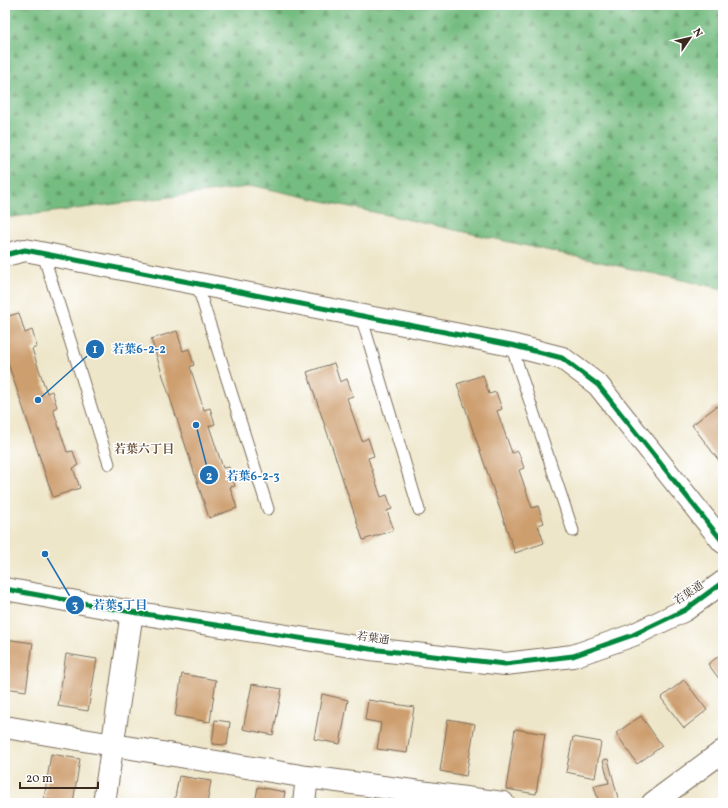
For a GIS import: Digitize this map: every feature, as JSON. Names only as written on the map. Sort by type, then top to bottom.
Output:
[{"type":"street","points":[[5,255],[25,250],[511,345],[562,358],[598,386],[723,542]]},
{"type":"street","name":"若葉通","points":[[5,589],[132,612],[370,649],[505,664],[572,656],[633,634],[685,610],[723,582]]},
{"type":"street","points":[[104,803],[114,746],[132,612]]},
{"type":"street","points":[[5,727],[307,777],[503,803]]},
{"type":"street","points":[[654,803],[723,751]]},
{"type":"street","points":[[304,803],[307,777]]},
{"type":"lane","points":[[43,254],[109,464]]},
{"type":"lane","points":[[197,284],[268,509]]},
{"type":"lane","points":[[361,316],[419,510]]},
{"type":"lane","points":[[511,345],[573,531]]},
{"type":"green space","points":[[5,5],[723,5],[723,289],[255,186],[5,218]]},
{"type":"building","points":[[19,313],[25,333],[32,330],[37,347],[32,349],[47,393],[52,391],[57,407],[53,409],[67,452],[73,451],[78,466],[73,468],[80,488],[53,497],[5,354],[5,317]]},
{"type":"building","points":[[177,331],[183,351],[189,349],[194,365],[190,367],[204,410],[210,408],[215,424],[209,426],[223,468],[229,467],[235,486],[230,487],[237,508],[209,518],[151,339]]},
{"type":"building","points":[[334,363],[340,382],[347,379],[353,396],[347,398],[362,441],[368,438],[374,456],[368,458],[381,497],[387,495],[392,509],[387,511],[394,530],[363,540],[307,372]]},
{"type":"building","points":[[483,375],[489,394],[496,392],[502,409],[497,411],[512,453],[518,451],[524,468],[519,470],[532,508],[538,506],[544,523],[538,525],[544,543],[515,553],[457,384]]},
{"type":"building","points":[[717,406],[723,414],[723,466],[692,425]]},
{"type":"building","points":[[5,639],[33,643],[26,691],[5,688]]},
{"type":"building","points":[[723,653],[723,684],[708,664]]},
{"type":"building","points":[[66,654],[97,659],[88,711],[58,706]]},
{"type":"building","points":[[182,674],[216,680],[210,722],[175,716]]},
{"type":"building","points":[[684,680],[707,710],[684,728],[661,698]]},
{"type":"building","points":[[252,684],[282,689],[273,735],[243,729]]},
{"type":"building","points":[[322,694],[348,700],[340,744],[314,739]]},
{"type":"building","points":[[368,700],[414,707],[407,753],[377,749],[381,723],[365,720]]},
{"type":"building","points":[[641,716],[662,746],[637,764],[616,733]]},
{"type":"building","points":[[448,719],[475,724],[466,776],[440,771]]},
{"type":"building","points":[[215,720],[230,722],[227,745],[212,744]]},
{"type":"building","points":[[515,729],[545,734],[536,794],[506,789]]},
{"type":"building","points":[[573,737],[601,742],[595,778],[566,772]]},
{"type":"building","points":[[51,754],[80,759],[73,803],[44,799]]},
{"type":"building","points":[[608,759],[619,802],[599,803],[594,786],[609,783],[603,760]]},
{"type":"building","points":[[179,776],[211,781],[207,803],[174,803]]},
{"type":"building","points":[[258,787],[285,792],[283,803],[255,803]]},
{"type":"cycle path","points":[[5,255],[25,250],[511,345],[562,358],[598,385],[723,542]]},
{"type":"cycle path","points":[[5,589],[132,612],[370,649],[505,664],[573,656],[633,635],[685,610],[723,582]]},
{"type":"place","name":"若葉6-2-2","points":[[38,400]]},
{"type":"place","name":"若葉6-2-3","points":[[196,425]]},
{"type":"place","name":"若葉5丁目","points":[[45,554]]},
{"type":"district","name":"若葉六丁目","points":[[144,450]]}]
